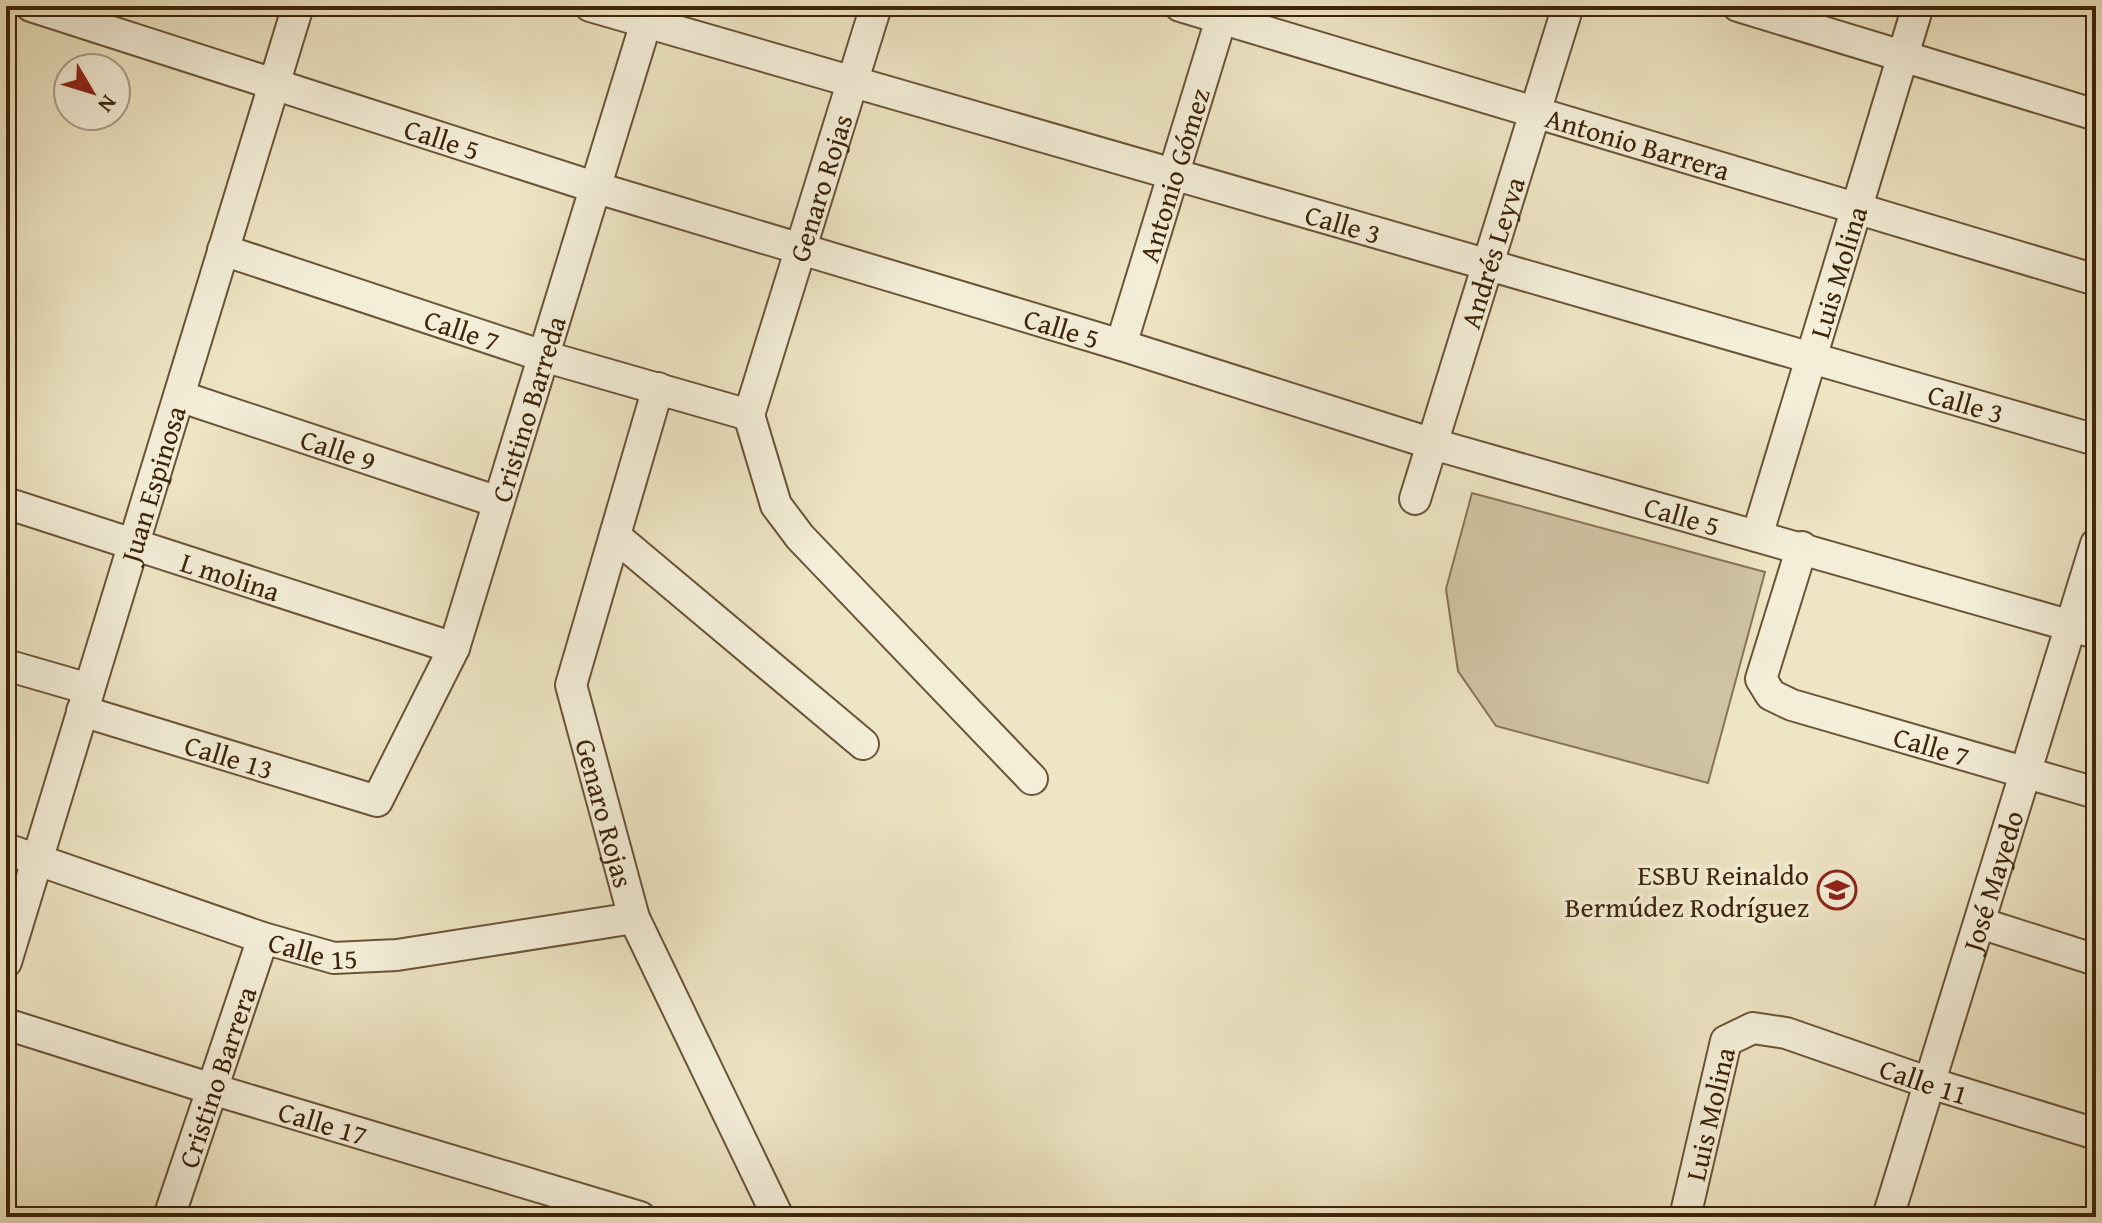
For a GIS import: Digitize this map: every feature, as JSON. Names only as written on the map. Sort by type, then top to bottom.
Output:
[{"type":"street","name":"Calle 5","points":[[31,6],[594,187],[1121,345],[1433,444],[2084,630]]},
{"type":"street","name":"Juan Espinosa","points":[[6,962],[298,6]]},
{"type":"street","name":"Calle 3","points":[[590,6],[648,14],[852,83],[1175,173],[2096,440]]},
{"type":"street","name":"Genaro Rojas","points":[[749,415],[876,6]]},
{"type":"street","name":"Antonio Barrera","points":[[1180,6],[1223,12],[1535,112],[2096,280]]},
{"type":"street","name":"Andrés Leyva","points":[[1415,499],[1568,6]]},
{"type":"street","points":[[1738,6],[2096,115]]},
{"type":"street","name":"Luis Molina","points":[[1757,536],[1918,6]]},
{"type":"street","name":"Antonio Gómez","points":[[1121,345],[1223,12]]},
{"type":"street","name":"Cristino Barreda","points":[[377,801],[454,648],[648,14]]},
{"type":"street","name":"Calle 7","points":[[223,250],[543,356],[749,415]]},
{"type":"street","name":"Genaro Rojas","points":[[658,388],[571,685],[634,918],[778,1217]]},
{"type":"street","name":"Calle 9","points":[[179,396],[498,502]]},
{"type":"street","points":[[749,415],[776,505],[800,537],[1032,779]]},
{"type":"street","name":"L molina","points":[[6,503],[454,648]]},
{"type":"street","points":[[615,536],[863,744]]},
{"type":"street","name":"José Mayedo","points":[[1888,1217],[2026,772],[2084,630],[2096,544]]},
{"type":"street","name":"Calle 7","points":[[1802,547],[1761,679],[1771,695],[1792,705],[2096,793]]},
{"type":"street","name":"Calle 13","points":[[6,665],[85,700],[377,801]]},
{"type":"street","name":"Calle 15","points":[[6,849],[263,938],[334,958],[397,955],[634,918]]},
{"type":"street","points":[[1980,923],[2096,960]]},
{"type":"street","name":"Cristino Barrera","points":[[169,1217],[263,938]]},
{"type":"street","name":"Calle 17","points":[[6,1024],[640,1217]]},
{"type":"street","name":"Luis Molina","points":[[1685,1217],[1726,1041],[1753,1028]]},
{"type":"street","name":"Calle 11","points":[[1753,1028],[1786,1033],[1930,1083],[2096,1134]]},
{"type":"shaded area","points":[[1472,493],[1765,572],[1708,783],[1496,726],[1458,671],[1446,589]]},
{"type":"place","name":"ESBU Reinaldo Bermúdez Rodríguez","points":[[1837,890]]}]
